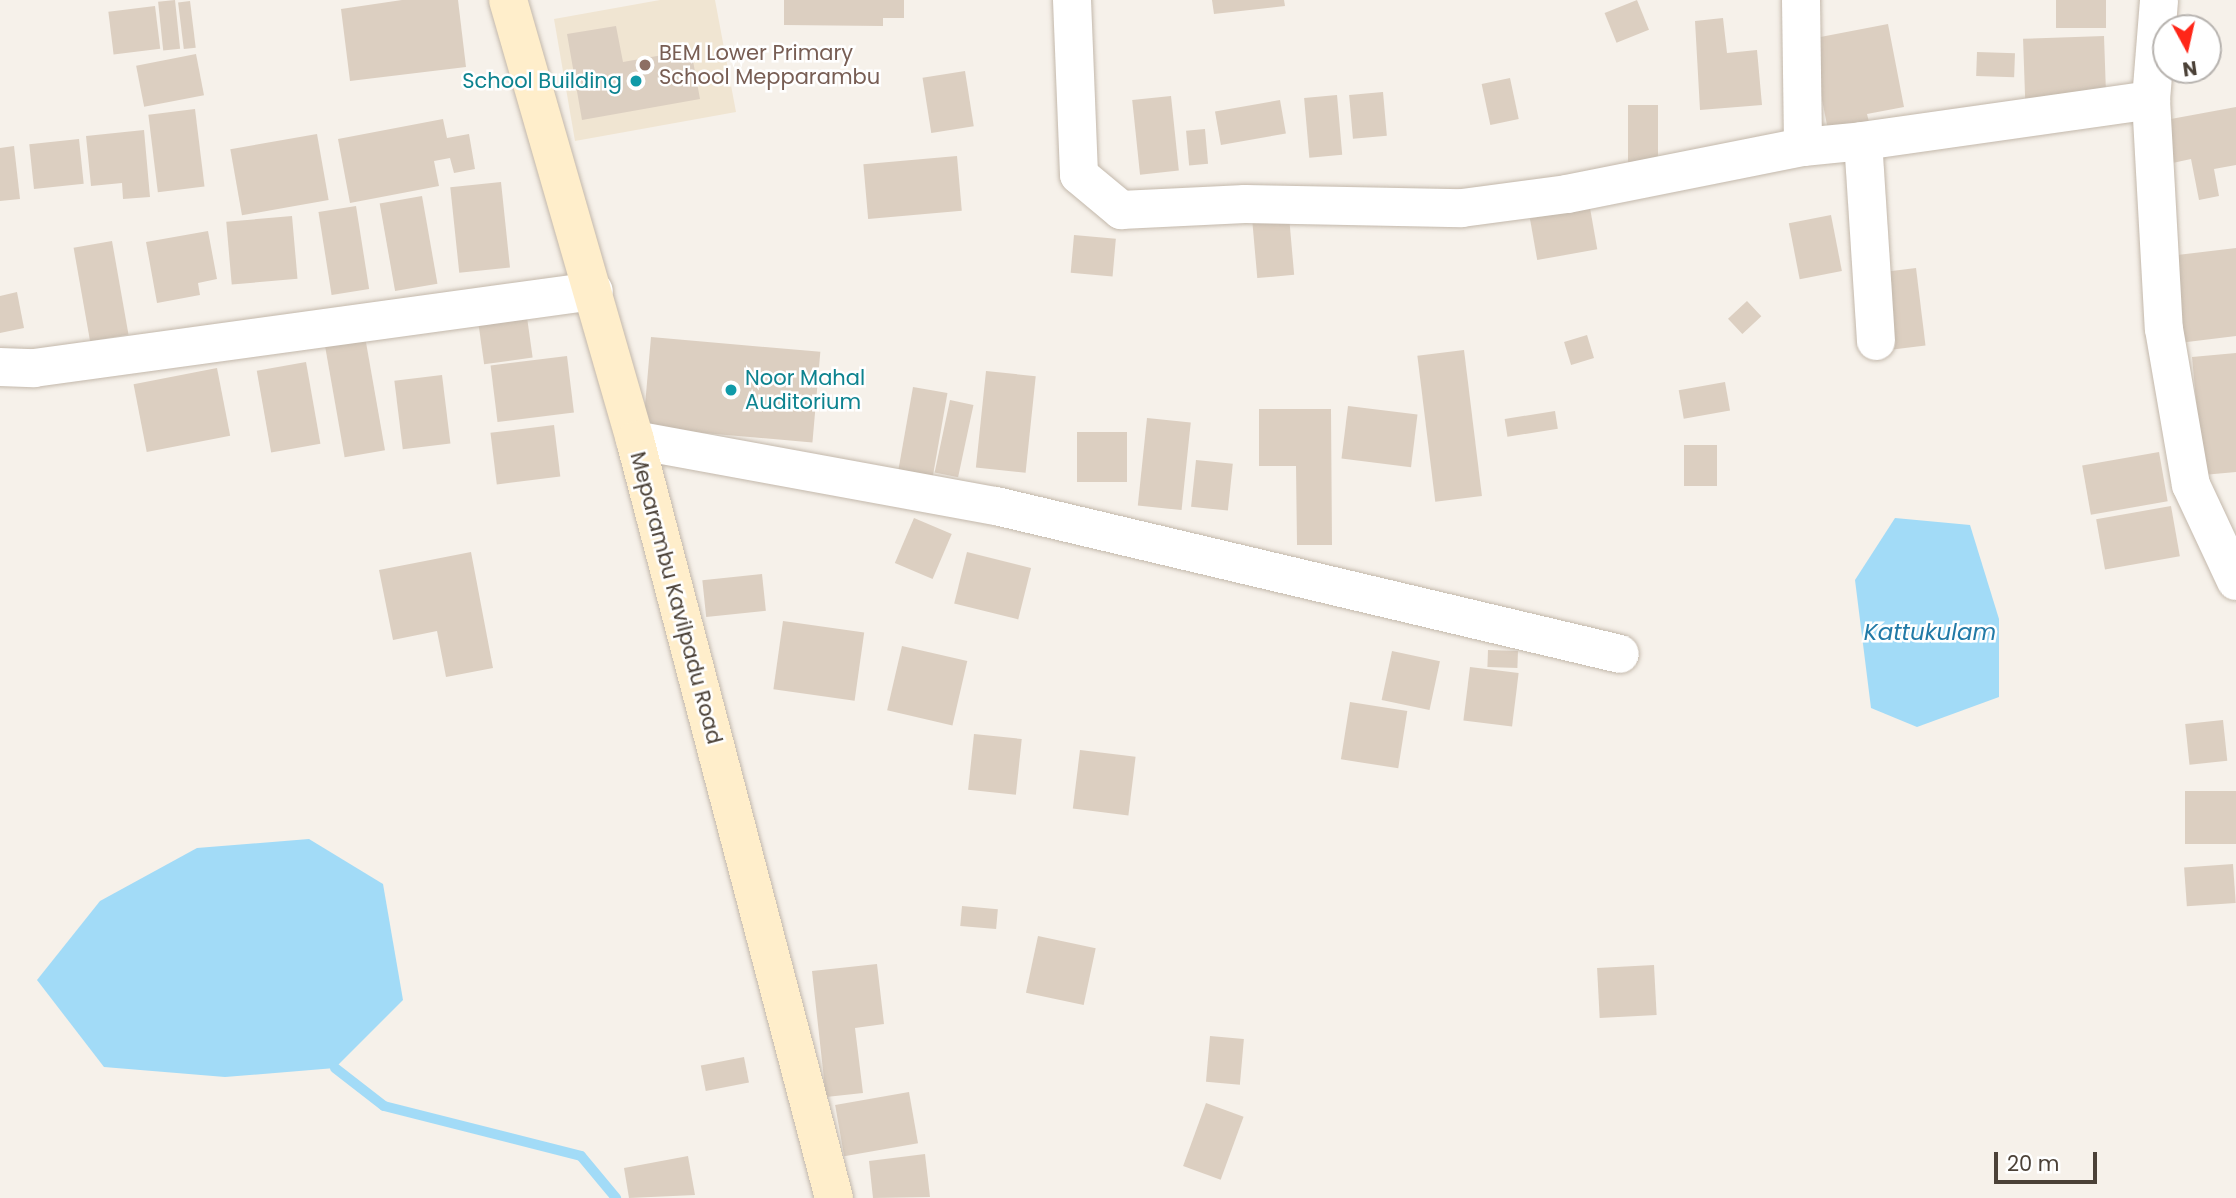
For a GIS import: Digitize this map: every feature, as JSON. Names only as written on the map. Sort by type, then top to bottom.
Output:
[{"type":"main road","name":"Meparambu Kavilpadu Road","points":[[508,0],[635,440],[834,1198]]},
{"type":"street","points":[[1072,0],[1079,175],[1121,210],[1245,205],[1462,208],[1567,194],[1802,146],[1863,141],[2151,100]]},
{"type":"street","points":[[1801,0],[1802,146]]},
{"type":"street","points":[[2159,0],[2151,100],[2164,329],[2191,485],[2236,581]]},
{"type":"street","points":[[1863,141],[1876,341]]},
{"type":"street","points":[[0,368],[34,368],[594,291]]},
{"type":"street","points":[[635,440],[996,506],[1620,654]]},
{"type":"shaded area","name":"BEM Lower Primary School Mepparambu","points":[[660,0],[715,0],[736,112],[575,141],[554,19]]},
{"type":"water","name":"Kattukulam","points":[[1895,518],[1970,525],[1999,619],[1999,697],[1917,727],[1871,708],[1855,580]]},
{"type":"water","points":[[309,839],[383,884],[403,1000],[335,1068],[225,1077],[104,1067],[37,980],[100,901],[197,848]]},
{"type":"building","points":[[175,0],[180,49],[163,51],[158,2]]},
{"type":"building","points":[[402,0],[458,0],[466,67],[350,81],[341,9]]},
{"type":"building","points":[[784,0],[904,0],[904,18],[883,18],[883,26],[784,25]]},
{"type":"building","points":[[1212,0],[1284,0],[1285,6],[1214,14]]},
{"type":"building","points":[[1637,0],[1649,30],[1617,43],[1605,13]]},
{"type":"building","points":[[2056,0],[2106,0],[2106,28],[2056,28]]},
{"type":"building","points":[[190,1],[196,48],[184,49],[178,2]]},
{"type":"building","points":[[155,6],[160,49],[114,54],[108,12]]},
{"type":"building","points":[[1723,18],[1727,53],[1757,50],[1762,105],[1700,110],[1695,21]]},
{"type":"building","points":[[1888,24],[1904,107],[1867,114],[1869,122],[1828,130],[1810,39]]},
{"type":"building","name":"School Building","points":[[616,26],[623,62],[691,50],[700,99],[582,120],[567,34]]},
{"type":"building","points":[[2104,36],[2106,101],[2025,104],[2023,39]]},
{"type":"building","points":[[1977,52],[2015,53],[2014,77],[1976,76]]},
{"type":"building","points":[[196,54],[204,95],[144,107],[136,66]]},
{"type":"building","points":[[965,71],[974,126],[931,133],[923,78]]},
{"type":"building","points":[[1510,78],[1519,119],[1490,125],[1482,84]]},
{"type":"building","points":[[1383,92],[1387,136],[1353,139],[1349,95]]},
{"type":"building","points":[[1337,95],[1342,155],[1309,158],[1304,98]]},
{"type":"building","points":[[1171,96],[1179,171],[1140,175],[1132,100]]},
{"type":"building","points":[[1280,100],[1286,133],[1221,145],[1215,111]]},
{"type":"building","points":[[1628,105],[1658,105],[1658,163],[1628,163]]},
{"type":"building","points":[[2236,107],[2236,165],[2214,169],[2219,196],[2199,200],[2191,159],[2168,164],[2160,121]]},
{"type":"building","points":[[195,109],[205,186],[158,192],[148,115]]},
{"type":"building","points":[[443,119],[447,138],[469,134],[475,169],[454,173],[450,158],[434,161],[439,186],[350,203],[338,139]]},
{"type":"building","points":[[1205,129],[1208,164],[1189,166],[1186,131]]},
{"type":"building","points":[[144,130],[150,197],[123,199],[122,183],[91,186],[86,136]]},
{"type":"building","points":[[317,134],[329,200],[242,215],[230,149]]},
{"type":"building","points":[[79,139],[84,184],[34,189],[29,144]]},
{"type":"building","points":[[14,146],[20,199],[0,201],[0,148]]},
{"type":"building","points":[[957,156],[962,211],[868,219],[863,164]]},
{"type":"building","points":[[501,182],[510,268],[459,273],[450,187]]},
{"type":"building","points":[[422,196],[437,284],[395,291],[380,203]]},
{"type":"building","points":[[356,206],[369,289],[332,295],[318,212]]},
{"type":"building","points":[[1590,208],[1597,249],[1537,260],[1530,219]]},
{"type":"building","points":[[1831,215],[1842,271],[1800,279],[1789,223]]},
{"type":"building","points":[[292,216],[297,279],[232,285],[226,222]]},
{"type":"building","points":[[1289,216],[1294,275],[1257,278],[1252,219]]},
{"type":"building","points":[[208,231],[217,279],[198,283],[200,295],[157,303],[146,242]]},
{"type":"building","points":[[1074,235],[1116,239],[1113,277],[1071,273]]},
{"type":"building","points":[[112,241],[128,335],[90,341],[74,248]]},
{"type":"building","points":[[2236,248],[2236,336],[2179,343],[2169,256]]},
{"type":"building","points":[[1916,268],[1926,345],[1885,350],[1875,273]]},
{"type":"building","points":[[17,292],[24,328],[0,333],[0,296]]},
{"type":"building","points":[[1747,301],[1761,316],[1742,334],[1728,319]]},
{"type":"building","points":[[525,303],[533,357],[484,364],[476,310]]},
{"type":"building","points":[[364,331],[385,450],[345,457],[324,338]]},
{"type":"building","points":[[1587,335],[1594,358],[1571,365],[1564,342]]},
{"type":"building","name":"Noor Mahal Auditorium","points":[[651,337],[820,352],[812,442],[643,428]]},
{"type":"building","points":[[1464,350],[1482,496],[1435,502],[1417,356]]},
{"type":"building","points":[[2236,353],[2236,472],[2203,475],[2192,357]]},
{"type":"building","points":[[567,356],[574,413],[498,422],[491,365]]},
{"type":"building","points":[[306,362],[320,444],[271,452],[257,371]]},
{"type":"building","points":[[217,368],[230,436],[147,452],[134,384]]},
{"type":"building","points":[[986,371],[1036,376],[1026,473],[976,467]]},
{"type":"building","points":[[442,375],[450,443],[403,449],[394,381]]},
{"type":"building","points":[[1725,382],[1730,411],[1684,419],[1679,390]]},
{"type":"building","points":[[913,387],[947,393],[932,480],[898,474]]},
{"type":"building","points":[[950,400],[973,405],[958,477],[935,472]]},
{"type":"building","points":[[1348,406],[1417,415],[1411,467],[1342,459]]},
{"type":"building","points":[[1259,409],[1331,409],[1332,545],[1297,545],[1296,466],[1259,466]]},
{"type":"building","points":[[1555,411],[1558,429],[1507,437],[1505,419]]},
{"type":"building","points":[[1147,418],[1191,423],[1182,510],[1138,506]]},
{"type":"building","points":[[554,425],[560,477],[497,484],[490,433]]},
{"type":"building","points":[[1077,432],[1127,432],[1127,482],[1077,482]]},
{"type":"building","points":[[1684,445],[1717,445],[1717,486],[1684,486]]},
{"type":"building","points":[[2159,452],[2168,501],[2091,515],[2082,466]]},
{"type":"building","points":[[1196,460],[1233,464],[1228,511],[1191,507]]},
{"type":"building","points":[[2171,506],[2180,556],[2105,569],[2096,519]]},
{"type":"building","points":[[914,518],[952,534],[933,579],[895,563]]},
{"type":"building","points":[[471,552],[493,668],[446,677],[437,631],[393,640],[379,570]]},
{"type":"building","points":[[967,552],[1031,568],[1018,619],[954,603]]},
{"type":"building","points":[[762,574],[766,611],[706,617],[702,580]]},
{"type":"building","points":[[783,621],[864,632],[855,701],[773,689]]},
{"type":"building","points":[[902,646],[967,661],[952,725],[887,710]]},
{"type":"building","points":[[1488,650],[1518,651],[1517,668],[1487,667]]},
{"type":"building","points":[[1392,651],[1440,661],[1430,710],[1382,700]]},
{"type":"building","points":[[1470,667],[1519,673],[1512,727],[1463,721]]},
{"type":"building","points":[[1350,702],[1407,711],[1398,768],[1341,759]]},
{"type":"building","points":[[2223,720],[2227,761],[2189,765],[2185,724]]},
{"type":"building","points":[[974,734],[1022,739],[1016,795],[968,790]]},
{"type":"building","points":[[1080,750],[1136,757],[1128,815],[1073,809]]},
{"type":"building","points":[[2185,791],[2236,791],[2236,844],[2185,844]]},
{"type":"building","points":[[2233,864],[2236,903],[2187,906],[2184,867]]},
{"type":"building","points":[[962,906],[998,909],[996,929],[960,926]]},
{"type":"building","points":[[1038,936],[1096,948],[1084,1005],[1026,993]]},
{"type":"building","points":[[877,964],[884,1024],[855,1028],[863,1093],[826,1097],[812,971]]},
{"type":"building","points":[[1654,965],[1657,1015],[1600,1018],[1597,968]]},
{"type":"building","points":[[1210,1036],[1244,1039],[1240,1085],[1206,1082]]},
{"type":"building","points":[[744,1057],[749,1083],[706,1091],[701,1065]]},
{"type":"building","points":[[909,1092],[918,1143],[844,1156],[835,1105]]},
{"type":"building","points":[[1206,1103],[1244,1117],[1221,1180],[1183,1166]]},
{"type":"building","points":[[925,1154],[930,1197],[873,1198],[869,1161]]},
{"type":"building","points":[[688,1156],[695,1195],[629,1198],[624,1168]]},
{"type":"waterway","points":[[335,1068],[384,1106],[581,1156],[616,1198]]},
{"type":"place","name":"BEM Lower Primary School Mepparambu","points":[[645,65]]},
{"type":"place","name":"School Building","points":[[636,81]]},
{"type":"place","name":"Noor Mahal Auditorium","points":[[731,390]]}]
